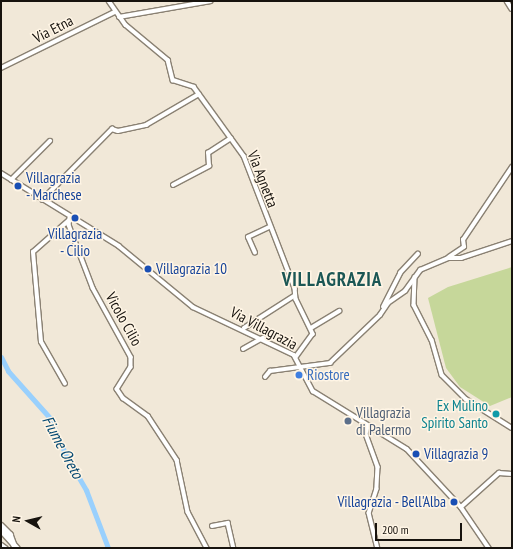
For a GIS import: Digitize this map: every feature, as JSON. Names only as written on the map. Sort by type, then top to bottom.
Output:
[{"type":"main road","points":[[1,525],[10,534],[16,546]]},
{"type":"main road","points":[[1,530],[16,546]]},
{"type":"main road","points":[[1,545],[5,548]]},
{"type":"street","name":"Via Agnetta","points":[[109,1],[119,17],[168,60],[173,80],[192,85],[246,161],[269,227],[295,288],[294,296],[311,328]]},
{"type":"street","points":[[119,17],[211,1]]},
{"type":"street","points":[[507,1],[512,9]]},
{"type":"street","name":"Via Etna","points":[[1,68],[115,12]]},
{"type":"street","points":[[42,200],[112,128],[120,131],[146,125],[199,94]]},
{"type":"street","points":[[173,185],[209,166],[208,153],[231,138]]},
{"type":"street","points":[[11,180],[50,141]]},
{"type":"street","points":[[265,376],[270,371],[301,368],[335,360],[415,276],[464,248],[463,240],[512,168]]},
{"type":"street","name":"Via Villagrazia","points":[[1,173],[69,219],[119,246],[193,307],[244,328],[296,357],[312,391],[368,427],[407,449],[462,507],[489,548]]},
{"type":"street","points":[[65,384],[41,342],[33,252],[69,219]]},
{"type":"street","name":"Vicolo Cilio","points":[[69,219],[93,288],[131,357],[131,367],[117,389],[123,398],[148,416],[176,460],[188,512],[207,548]]},
{"type":"street","points":[[256,253],[248,237],[269,227]]},
{"type":"street","points":[[448,258],[460,258],[512,241]]},
{"type":"street","points":[[384,309],[388,294],[400,273],[418,254]]},
{"type":"street","points":[[415,276],[414,305],[432,340],[442,375],[466,399],[512,428]]},
{"type":"street","points":[[244,328],[294,296]]},
{"type":"street","points":[[296,357],[313,335],[311,328],[339,311]]},
{"type":"street","points":[[243,349],[263,338]]},
{"type":"street","points":[[368,427],[366,434],[378,467],[378,485],[369,513],[378,548]]},
{"type":"street","points":[[501,470],[502,476]]},
{"type":"street","points":[[462,507],[499,473],[502,476],[512,474]]},
{"type":"street","points":[[212,526],[228,523],[234,548]]},
{"type":"green space","points":[[512,267],[512,397],[490,406],[460,387],[446,368],[428,298],[448,287]]},
{"type":"waterway","name":"Fiume Oreto","points":[[1,357],[8,371],[50,418],[65,454],[86,490],[108,548]]},
{"type":"place","name":"Villagrazia - Marchese","points":[[18,186]]},
{"type":"place","name":"Villagrazia - Cilio","points":[[75,218]]},
{"type":"place","name":"Villagrazia 10","points":[[148,269]]},
{"type":"place","name":"Riostore","points":[[299,375]]},
{"type":"place","name":"Ex Mulino Spirito Santo","points":[[496,414]]},
{"type":"place","name":"Villagrazia di Palermo","points":[[348,421]]},
{"type":"place","name":"Villagrazia 9","points":[[416,454]]},
{"type":"place","name":"Villagrazia - Bell'Alba","points":[[454,502]]},
{"type":"district","name":"VILLAGRAZIA","points":[[332,280]]}]
